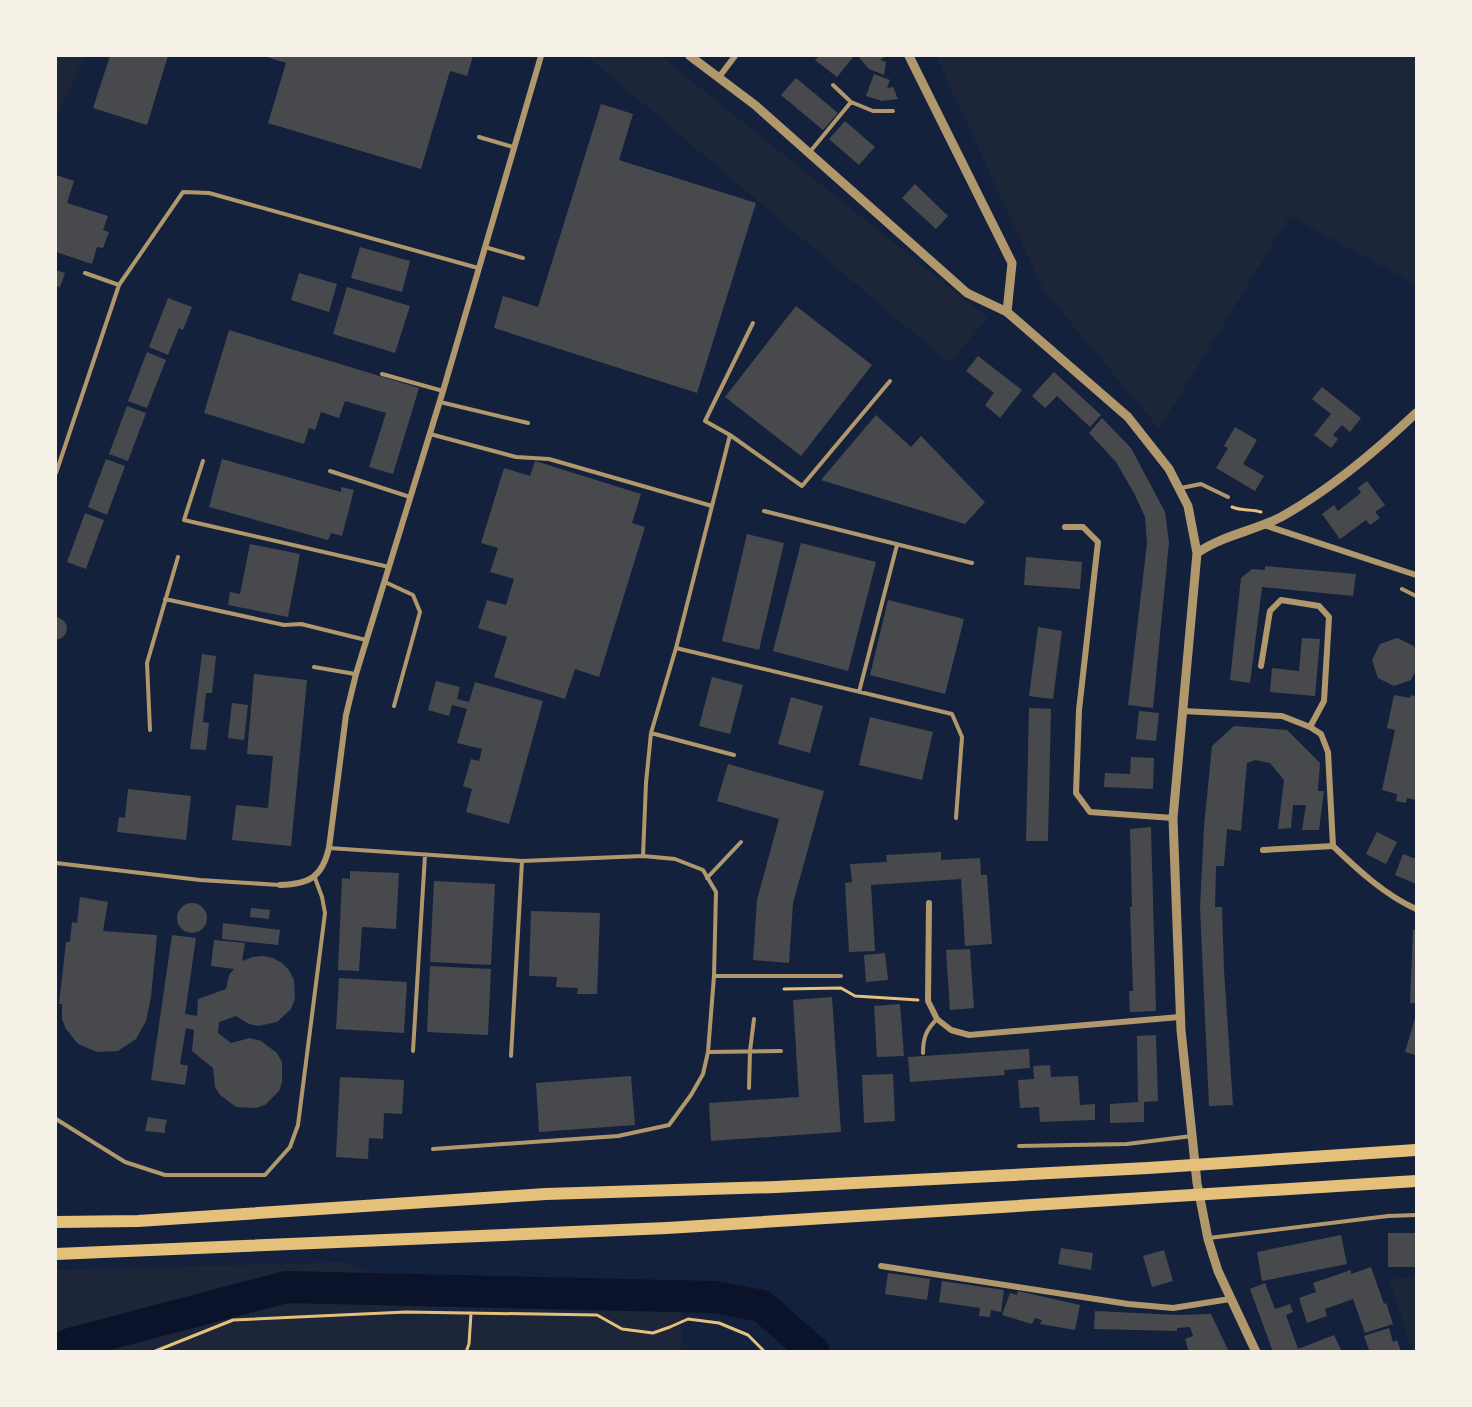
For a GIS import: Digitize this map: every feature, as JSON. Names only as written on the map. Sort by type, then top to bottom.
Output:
[{"type":"highway","points":[[56,1222],[138,1221],[546,1194],[776,1187],[1148,1168],[1416,1150]]},
{"type":"highway","points":[[56,1254],[678,1227],[1416,1181]]},
{"type":"street","points":[[280,885],[296,885],[315,878],[325,864],[346,715],[356,674],[440,402],[541,56]]},
{"type":"street","points":[[690,56],[755,105],[967,293],[1007,312],[1128,417],[1180,488],[1190,514],[1197,552],[1173,818],[1180,1017],[1197,1183],[1208,1239],[1230,1299],[1256,1352]]},
{"type":"street","points":[[719,77],[735,56]]},
{"type":"street","points":[[911,56],[1012,263],[1007,312]]},
{"type":"street","points":[[1197,552],[1225,537],[1264,525],[1281,516],[1339,478],[1416,413]]},
{"type":"street","points":[[1264,525],[1416,575]]},
{"type":"street","points":[[1065,527],[1083,527],[1098,542],[1079,710],[1076,793],[1090,812],[1173,818]]},
{"type":"street","points":[[1262,666],[1270,610],[1281,600],[1319,606],[1329,617],[1324,701],[1310,727]]},
{"type":"street","points":[[1182,711],[1282,716],[1321,734],[1328,752],[1333,846],[1361,873],[1416,909]]},
{"type":"street","points":[[1263,850],[1333,846]]},
{"type":"street","points":[[929,903],[928,1001],[937,1019],[951,1030],[969,1035],[1180,1017]]},
{"type":"street","points":[[881,1266],[1128,1304],[1173,1308],[1230,1299]]},
{"type":"lane","points":[[833,85],[851,102],[873,111],[893,111]]},
{"type":"lane","points":[[809,153],[851,102]]},
{"type":"lane","points":[[479,137],[513,147]]},
{"type":"lane","points":[[56,473],[119,285],[183,192],[209,193],[478,268]]},
{"type":"lane","points":[[484,247],[523,258]]},
{"type":"lane","points":[[85,273],[119,285]]},
{"type":"lane","points":[[753,322],[705,421],[730,435],[802,486],[890,381]]},
{"type":"lane","points":[[382,374],[443,391]]},
{"type":"lane","points":[[440,402],[528,423]]},
{"type":"lane","points":[[430,434],[516,457],[549,459],[712,506]]},
{"type":"lane","points":[[643,856],[651,733],[730,435]]},
{"type":"lane","points":[[203,461],[184,520],[389,567]]},
{"type":"lane","points":[[330,471],[410,497]]},
{"type":"lane","points":[[1180,488],[1202,483],[1228,497]]},
{"type":"lane","points":[[764,511],[972,563]]},
{"type":"lane","points":[[860,692],[897,545]]},
{"type":"lane","points":[[150,730],[147,663],[178,557]]},
{"type":"lane","points":[[385,582],[413,595],[420,612],[394,706]]},
{"type":"lane","points":[[1402,589],[1416,596]]},
{"type":"lane","points":[[165,599],[284,625],[301,624],[366,640]]},
{"type":"lane","points":[[675,648],[952,714],[962,737],[957,818]]},
{"type":"lane","points":[[314,667],[356,674]]},
{"type":"lane","points":[[651,733],[734,755]]},
{"type":"lane","points":[[707,878],[741,842]]},
{"type":"lane","points":[[329,848],[522,861],[643,856],[675,860],[702,870],[716,892],[714,976],[708,1052],[703,1074],[669,1125],[618,1136],[433,1149]]},
{"type":"lane","points":[[413,1051],[425,855]]},
{"type":"lane","points":[[511,1056],[522,861]]},
{"type":"lane","points":[[56,863],[200,880],[280,885]]},
{"type":"lane","points":[[56,1119],[124,1162],[165,1175],[265,1175],[290,1148],[298,1125],[325,913],[315,878]]},
{"type":"lane","points":[[714,976],[841,976]]},
{"type":"lane","points":[[749,1088],[754,1019]]},
{"type":"lane","points":[[923,1053],[923,1040],[927,1029],[937,1019]]},
{"type":"lane","points":[[708,1052],[781,1051]]},
{"type":"lane","points":[[1019,1146],[1127,1144],[1193,1136]]},
{"type":"lane","points":[[1208,1239],[1388,1216],[1416,1215]]},
{"type":"path","points":[[784,989],[841,988],[855,996],[928,1001]]},
{"type":"path","points":[[153,1352],[233,1320],[406,1312],[597,1315],[622,1329],[652,1333],[688,1319],[719,1323],[748,1335],[765,1352]]},
{"type":"path","points":[[466,1352],[469,1344],[471,1313]]},
{"type":"shaded area","points":[[56,56],[85,56],[56,117]]},
{"type":"shaded area","points":[[587,56],[661,56],[988,318],[949,363]]},
{"type":"shaded area","points":[[936,56],[1416,56],[1416,285],[1290,216],[1159,429],[1044,291]]},
{"type":"shaded area","points":[[344,1262],[390,1280],[682,1287],[681,1351],[56,1351],[56,1270]]},
{"type":"shaded area","points":[[1416,1278],[1416,1351],[1413,1352],[1389,1279]]},
{"type":"building","points":[[110,56],[168,56],[147,125],[93,108]]},
{"type":"building","points":[[264,56],[473,56],[467,76],[450,71],[421,169],[268,123],[286,63]]},
{"type":"building","points":[[819,56],[854,56],[837,77],[815,60]]},
{"type":"building","points":[[858,56],[886,56],[880,60],[886,62],[884,75],[869,69]]},
{"type":"building","points":[[874,74],[890,80],[887,88],[893,87],[898,99],[882,101],[866,96]]},
{"type":"building","points":[[796,78],[838,113],[823,130],[781,95]]},
{"type":"building","points":[[601,104],[633,114],[619,160],[756,203],[697,393],[494,328],[503,296],[538,307]]},
{"type":"building","points":[[845,121],[875,147],[859,165],[829,139]]},
{"type":"building","points":[[56,175],[74,181],[67,203],[108,216],[103,230],[109,232],[103,248],[97,247],[92,264],[56,252]]},
{"type":"building","points":[[915,184],[948,216],[936,229],[902,198]]},
{"type":"building","points":[[360,247],[410,261],[402,292],[351,278]]},
{"type":"building","points":[[56,270],[65,273],[60,287],[56,286]]},
{"type":"building","points":[[299,273],[337,284],[329,312],[291,300]]},
{"type":"building","points":[[347,287],[410,306],[395,353],[333,334]]},
{"type":"building","points":[[168,298],[192,307],[183,330],[179,328],[168,355],[149,347]]},
{"type":"building","points":[[796,306],[872,365],[801,456],[725,397]]},
{"type":"building","points":[[229,330],[419,388],[393,474],[369,467],[386,413],[345,401],[339,418],[321,412],[315,430],[309,428],[304,444],[204,413]]},
{"type":"building","points":[[147,352],[166,360],[147,408],[128,401]]},
{"type":"building","points":[[978,356],[1022,390],[1000,418],[985,405],[994,393],[966,371]]},
{"type":"building","points":[[1054,372],[1101,415],[1090,427],[1057,396],[1045,408],[1032,396]]},
{"type":"building","points":[[1322,387],[1361,418],[1350,432],[1342,425],[1333,435],[1338,439],[1331,448],[1314,435],[1331,414],[1312,399]]},
{"type":"building","points":[[127,406],[146,413],[128,461],[109,454]]},
{"type":"building","points":[[876,415],[911,447],[921,436],[985,502],[965,524],[821,480]]},
{"type":"building","points":[[1102,418],[1131,448],[1165,512],[1169,542],[1153,708],[1128,705],[1147,543],[1145,517],[1116,462],[1089,433]]},
{"type":"building","points":[[1235,427],[1257,440],[1243,464],[1264,476],[1255,491],[1216,468],[1228,448],[1224,446]]},
{"type":"building","points":[[106,459],[125,466],[107,515],[88,507]]},
{"type":"building","points":[[222,459],[341,492],[341,487],[354,490],[342,536],[331,533],[328,540],[209,507]]},
{"type":"building","points":[[535,461],[641,494],[632,523],[645,527],[599,677],[575,669],[565,699],[494,677],[507,637],[478,628],[487,600],[506,605],[514,579],[490,572],[498,548],[481,543],[504,468],[530,476]]},
{"type":"building","points":[[1367,481],[1385,505],[1375,512],[1380,518],[1370,525],[1366,520],[1340,539],[1322,514],[1334,505],[1338,511],[1361,493],[1358,488]]},
{"type":"building","points":[[85,513],[104,520],[86,569],[67,562]]},
{"type":"building","points":[[747,534],[784,543],[759,650],[722,641]]},
{"type":"building","points":[[801,543],[876,562],[848,671],[773,651]]},
{"type":"building","points":[[250,544],[300,554],[288,617],[228,605],[230,592],[240,594]]},
{"type":"building","points":[[1026,557],[1082,562],[1080,589],[1024,585]]},
{"type":"building","points":[[1265,566],[1356,574],[1353,596],[1262,587],[1250,683],[1230,680],[1241,578],[1252,569],[1265,570]]},
{"type":"building","points":[[888,600],[964,619],[945,694],[870,675]]},
{"type":"building","points":[[56,616],[67,626],[66,633],[62,638],[56,640]]},
{"type":"building","points":[[1038,627],[1062,631],[1053,699],[1029,696]]},
{"type":"building","points":[[1302,638],[1320,639],[1315,696],[1270,692],[1272,668],[1299,671]]},
{"type":"building","points":[[1397,638],[1414,646],[1416,670],[1411,680],[1394,686],[1378,678],[1372,660],[1380,644]]},
{"type":"building","points":[[202,654],[216,656],[212,693],[206,693],[203,722],[209,723],[206,750],[190,749]]},
{"type":"building","points":[[254,674],[307,680],[291,846],[232,840],[236,805],[268,808],[273,756],[247,754]]},
{"type":"building","points":[[712,677],[743,685],[730,734],[699,726]]},
{"type":"building","points":[[436,681],[460,687],[457,699],[469,702],[475,682],[543,701],[509,824],[466,812],[472,789],[463,786],[471,759],[479,761],[482,749],[457,743],[467,709],[452,705],[449,716],[428,710]]},
{"type":"building","points":[[1394,695],[1416,697],[1416,800],[1407,798],[1406,803],[1396,801],[1397,794],[1382,790],[1395,730],[1387,728]]},
{"type":"building","points":[[791,697],[823,706],[810,753],[778,744]]},
{"type":"building","points":[[232,703],[248,705],[244,740],[228,738]]},
{"type":"building","points":[[1029,708],[1051,709],[1048,841],[1026,841]]},
{"type":"building","points":[[1139,711],[1159,713],[1156,741],[1136,739]]},
{"type":"building","points":[[870,717],[933,732],[922,780],[859,765]]},
{"type":"building","points":[[1234,726],[1287,730],[1320,763],[1318,791],[1324,791],[1319,830],[1302,830],[1306,805],[1293,805],[1291,828],[1278,829],[1284,780],[1270,763],[1255,760],[1247,763],[1241,831],[1227,829],[1224,866],[1216,866],[1215,907],[1222,907],[1233,1105],[1209,1106],[1200,907],[1204,827],[1212,746]]},
{"type":"building","points":[[1131,757],[1154,758],[1153,789],[1104,787],[1105,773],[1130,774]]},
{"type":"building","points":[[728,764],[824,791],[793,903],[789,963],[753,960],[757,900],[779,819],[717,801]]},
{"type":"building","points":[[128,789],[191,796],[186,840],[117,832],[119,817],[125,818]]},
{"type":"building","points":[[1151,827],[1156,1011],[1130,1012],[1129,991],[1133,991],[1130,829]]},
{"type":"building","points":[[1377,832],[1397,842],[1386,864],[1366,854]]},
{"type":"building","points":[[941,852],[941,860],[980,858],[981,875],[987,875],[992,944],[965,946],[961,879],[871,885],[875,951],[849,952],[845,883],[852,882],[850,864],[887,862],[886,855]]},
{"type":"building","points":[[1403,854],[1416,859],[1416,884],[1395,875]]},
{"type":"building","points":[[350,871],[399,873],[396,929],[362,927],[359,971],[338,970],[342,878],[350,879]]},
{"type":"building","points":[[434,881],[495,884],[491,965],[430,962]]},
{"type":"building","points":[[80,897],[108,902],[103,931],[157,935],[151,997],[146,1021],[136,1039],[118,1051],[97,1052],[78,1044],[66,1029],[62,1019],[62,1004],[59,1004],[66,942],[70,942],[72,922],[77,923]]},
{"type":"building","points":[[192,903],[203,907],[207,918],[203,929],[192,933],[181,929],[177,918],[181,907]]},
{"type":"building","points":[[251,908],[270,910],[269,919],[250,917]]},
{"type":"building","points":[[531,911],[600,913],[597,994],[577,994],[578,988],[556,987],[557,977],[529,976]]},
{"type":"building","points":[[223,923],[280,930],[278,945],[222,939]]},
{"type":"building","points":[[1413,930],[1416,930],[1416,1003],[1410,1003]]},
{"type":"building","points":[[172,935],[196,938],[185,1014],[197,1016],[198,999],[226,989],[229,975],[234,969],[211,966],[214,940],[245,943],[242,961],[263,956],[273,958],[289,970],[294,980],[295,999],[291,1009],[277,1022],[258,1026],[249,1024],[236,1016],[219,1022],[218,1033],[231,1043],[250,1038],[261,1041],[277,1053],[282,1062],[282,1082],[279,1091],[265,1105],[256,1108],[236,1107],[220,1095],[215,1087],[213,1068],[192,1051],[194,1030],[186,1028],[180,1064],[188,1066],[185,1085],[151,1080]]},
{"type":"building","points":[[970,949],[974,1008],[950,1010],[946,950]]},
{"type":"building","points":[[885,953],[888,980],[866,982],[864,955]]},
{"type":"building","points":[[430,966],[491,969],[488,1035],[427,1032]]},
{"type":"building","points":[[339,978],[407,982],[404,1033],[336,1029]]},
{"type":"building","points":[[832,997],[841,1132],[711,1141],[709,1103],[799,1097],[793,1000]]},
{"type":"building","points":[[900,1004],[904,1056],[877,1057],[874,1006]]},
{"type":"building","points":[[1416,1015],[1416,1055],[1405,1052]]},
{"type":"building","points":[[1156,1035],[1158,1101],[1144,1102],[1144,1122],[1110,1123],[1110,1104],[1138,1102],[1137,1036]]},
{"type":"building","points":[[1029,1049],[1030,1068],[1004,1070],[1005,1075],[910,1082],[908,1057]]},
{"type":"building","points":[[1050,1065],[1051,1077],[1078,1076],[1080,1105],[1095,1104],[1095,1120],[1040,1122],[1039,1107],[1020,1108],[1018,1080],[1034,1079],[1033,1066]]},
{"type":"building","points":[[893,1074],[895,1121],[864,1123],[862,1075]]},
{"type":"building","points":[[631,1076],[635,1125],[539,1132],[536,1083]]},
{"type":"building","points":[[340,1077],[404,1080],[402,1114],[384,1113],[383,1139],[369,1138],[368,1159],[336,1157]]},
{"type":"building","points":[[148,1117],[167,1120],[165,1133],[145,1131]]},
{"type":"building","points":[[1388,1233],[1416,1233],[1416,1267],[1388,1267]]},
{"type":"building","points":[[1341,1235],[1347,1264],[1262,1281],[1257,1252]]},
{"type":"building","points":[[1061,1248],[1093,1253],[1091,1270],[1058,1264]]},
{"type":"building","points":[[1164,1250],[1173,1281],[1152,1287],[1143,1256]]},
{"type":"building","points":[[1371,1267],[1393,1324],[1365,1333],[1353,1299],[1325,1309],[1327,1316],[1307,1323],[1299,1298],[1316,1292],[1313,1283],[1351,1270],[1351,1274]]},
{"type":"building","points":[[888,1273],[930,1279],[927,1300],[885,1294]]},
{"type":"building","points":[[942,1281],[1004,1290],[1001,1312],[991,1310],[990,1317],[979,1316],[980,1308],[939,1302]]},
{"type":"building","points":[[1265,1283],[1275,1309],[1290,1304],[1293,1312],[1286,1315],[1298,1349],[1334,1335],[1342,1352],[1273,1352],[1250,1289]]},
{"type":"building","points":[[1018,1291],[1080,1305],[1075,1330],[1040,1324],[1042,1320],[1035,1318],[1032,1324],[1002,1315],[1010,1293],[1017,1295]]},
{"type":"building","points":[[1095,1311],[1178,1315],[1211,1314],[1229,1352],[1189,1352],[1185,1339],[1193,1336],[1190,1327],[1177,1328],[1177,1331],[1094,1329]]},
{"type":"building","points":[[1389,1328],[1393,1342],[1397,1340],[1401,1352],[1369,1350],[1364,1336]]},
{"type":"waterway","points":[[56,1351],[70,1344],[286,1287],[715,1297],[762,1306],[814,1352]]}]
